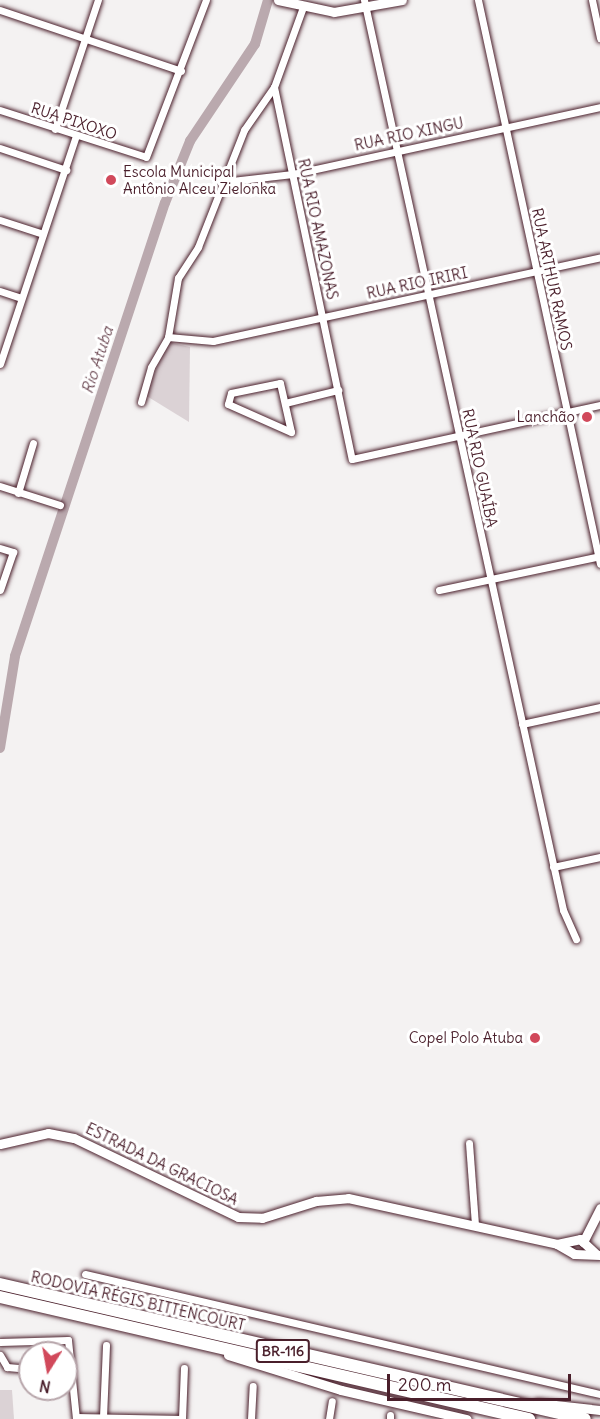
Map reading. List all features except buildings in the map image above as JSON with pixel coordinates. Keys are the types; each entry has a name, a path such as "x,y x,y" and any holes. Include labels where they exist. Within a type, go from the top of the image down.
{"highway":[{"name":"RODOVIA RÉGIS BITTENCOURT","path":"0,1284 585,1419"},
{"name":"RODOVIA RÉGIS BITTENCOURT","path":"0,1297 529,1419"}],"main road":[{"path":"279,1 334,12 365,4 402,0"},
{"name":"ESTRADA DA GRACIOSA","path":"0,1144 63,1134 238,1217 262,1218 316,1201 348,1198 557,1244 571,1252 581,1254"},
{"path":"571,1252 600,1208"},
{"path":"579,1241 581,1254 598,1254"},
{"path":"579,1241 598,1254"},
{"name":"ESTRADA DA GRACIOSA","path":"557,1244 579,1241"},
{"path":"171,1336 320,1384 467,1419"},
{"path":"504,1402 600,1410"}],"street":[{"path":"55,129 98,0"},
{"path":"0,9 181,71 206,0"},
{"name":"RUA ARTHUR RAMOS","path":"478,0 600,564"},
{"path":"592,0 600,38"},
{"name":"RUA RIO GUAÍBA","path":"365,4 553,867 576,939"},
{"path":"141,402 151,367 168,337 176,283 223,182 243,130 274,87 303,7"},
{"name":"RUA PIXOXO","path":"0,110 140,157 156,141 181,71"},
{"name":"RUA RIO AMAZONAS","path":"274,87 352,459 459,436"},
{"name":"RUA RIO XINGU","path":"223,182 293,174 600,107"},
{"path":"0,363 76,136"},
{"path":"0,148 66,170"},
{"path":"0,220 43,234"},
{"name":"RUA RIO IRIRI","path":"168,337 213,341 600,257"},
{"path":"0,291 21,298"},
{"path":"280,382 285,402 291,432 238,412 227,399 280,382"},
{"path":"285,402 338,390"},
{"path":"459,436 600,405"},
{"path":"18,493 33,443"},
{"path":"0,486 60,505"},
{"path":"0,548 13,552 0,590"},
{"path":"439,590 599,556"},
{"path":"522,724 600,707"},
{"path":"553,867 600,857"},
{"path":"469,1143 475,1225"},
{"path":"85,1274 600,1394"},
{"path":"0,1341 68,1341"},
{"path":"103,1417 106,1344"},
{"path":"0,1355 7,1367 18,1368"},
{"path":"73,1401 76,1418 182,1419 184,1368"},
{"path":"251,1419 253,1386"},
{"path":"329,1419 332,1401"}],"shaded area":[{"path":"168,342 190,347 189,422 145,395"},
{"path":"0,1390 12,1390 14,1419 0,1419"}],"waterway":[{"name":"Rio Atuba","path":"0,748 15,656 165,203 190,141 255,44 268,0"}],"place":[{"name":"Escola Municipal Antônio Alceu Zielonka","path":"111,180"},
{"name":"Lanchão","path":"587,417"},
{"name":"Copel Polo Atuba","path":"535,1038"}]}
